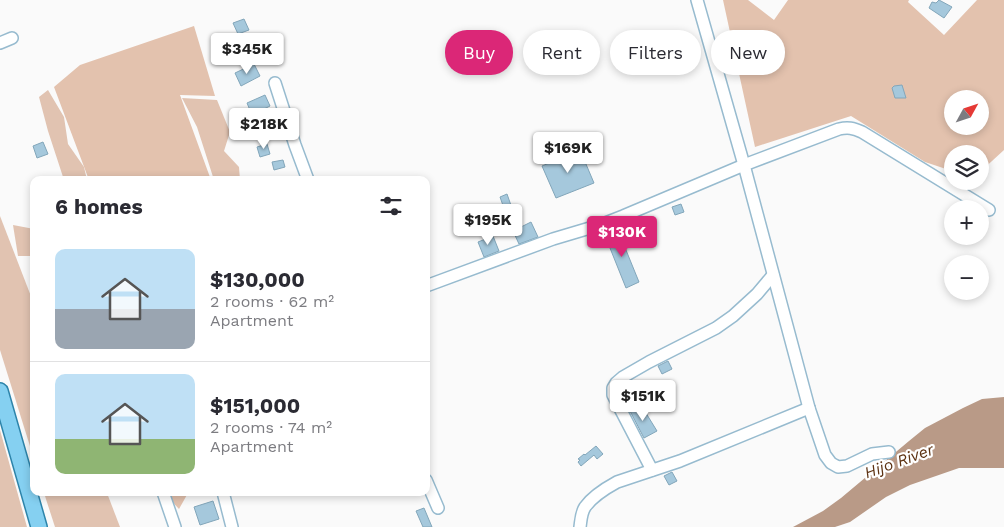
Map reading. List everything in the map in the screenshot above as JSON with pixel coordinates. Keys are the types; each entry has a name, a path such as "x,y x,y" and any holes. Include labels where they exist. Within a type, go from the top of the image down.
{"main road":[{"path":"0,391 30,496"},
{"path":"30,496 39,527"}],"street":[{"path":"697,0 744,165 809,408 825,455 838,467 847,466 872,454 889,452"},
{"path":"0,43 12,38"},
{"path":"275,83 306,176"},
{"path":"430,285 553,239 600,225 744,165 846,128 853,128 870,137 990,210"},
{"path":"652,470 613,395 613,388 616,383 633,371 716,328 734,316 757,294 773,275"},
{"path":"580,527 581,516 585,508 608,487 617,482 680,461 809,408"},
{"path":"430,489 438,508"},
{"path":"164,496 175,527"},
{"path":"224,496 232,527"}],"shaded area":[{"path":"723,0 748,0 774,20 788,0 909,0 908,2 944,35 977,0 1004,0 1004,150 989,164 989,145 944,145 944,168 925,162 851,116 755,147 739,75 785,75 785,30 730,30"},
{"path":"194,26 215,96 180,95 210,176 87,176 54,87 80,65"},
{"path":"48,90 64,117 68,144 84,167 86,176 63,176 39,97"},
{"path":"182,98 217,100 230,132 224,151 239,167 240,176 213,176 197,127"},
{"path":"0,216 30,294 30,446 0,350"},
{"path":"13,225 30,228 30,256 18,256"},
{"path":"0,430 27,527 0,527"},
{"path":"45,496 108,496 120,527 55,527"},
{"path":"167,496 186,496 179,509"}],"water":[{"name":"Hijo River","path":"1004,397 1004,468 959,468 910,485 886,497 850,522 835,527 793,527 823,511 841,498 925,428 982,399"}],"building":[{"path":"939,0 952,7 944,18 929,8 932,2 936,3"},
{"path":"244,19 249,30 238,34 233,23"},
{"path":"254,64 260,76 241,86 235,73"},
{"path":"902,85 906,98 895,98 892,88"},
{"path":"265,95 270,106 252,115 247,103"},
{"path":"43,142 48,154 37,158 33,146"},
{"path":"267,144 270,154 260,157 257,147"},
{"path":"580,150 594,183 556,198 542,166"},
{"path":"283,160 285,167 274,170 272,162"},
{"path":"507,194 513,211 506,214 500,197"},
{"path":"681,204 684,212 675,215 672,207"},
{"path":"531,222 538,237 519,244 513,231"},
{"path":"617,228 639,282 626,288 604,233"},
{"path":"493,236 499,251 484,257 478,242"},
{"path":"668,361 672,369 662,374 658,366"},
{"path":"641,405 657,431 644,438 630,411"},
{"path":"596,446 603,454 597,459 594,455 581,466 578,459"},
{"path":"672,472 677,481 669,485 664,476"},
{"path":"213,501 219,519 200,525 194,507"},
{"path":"424,508 432,527 423,527 416,511"}]}
